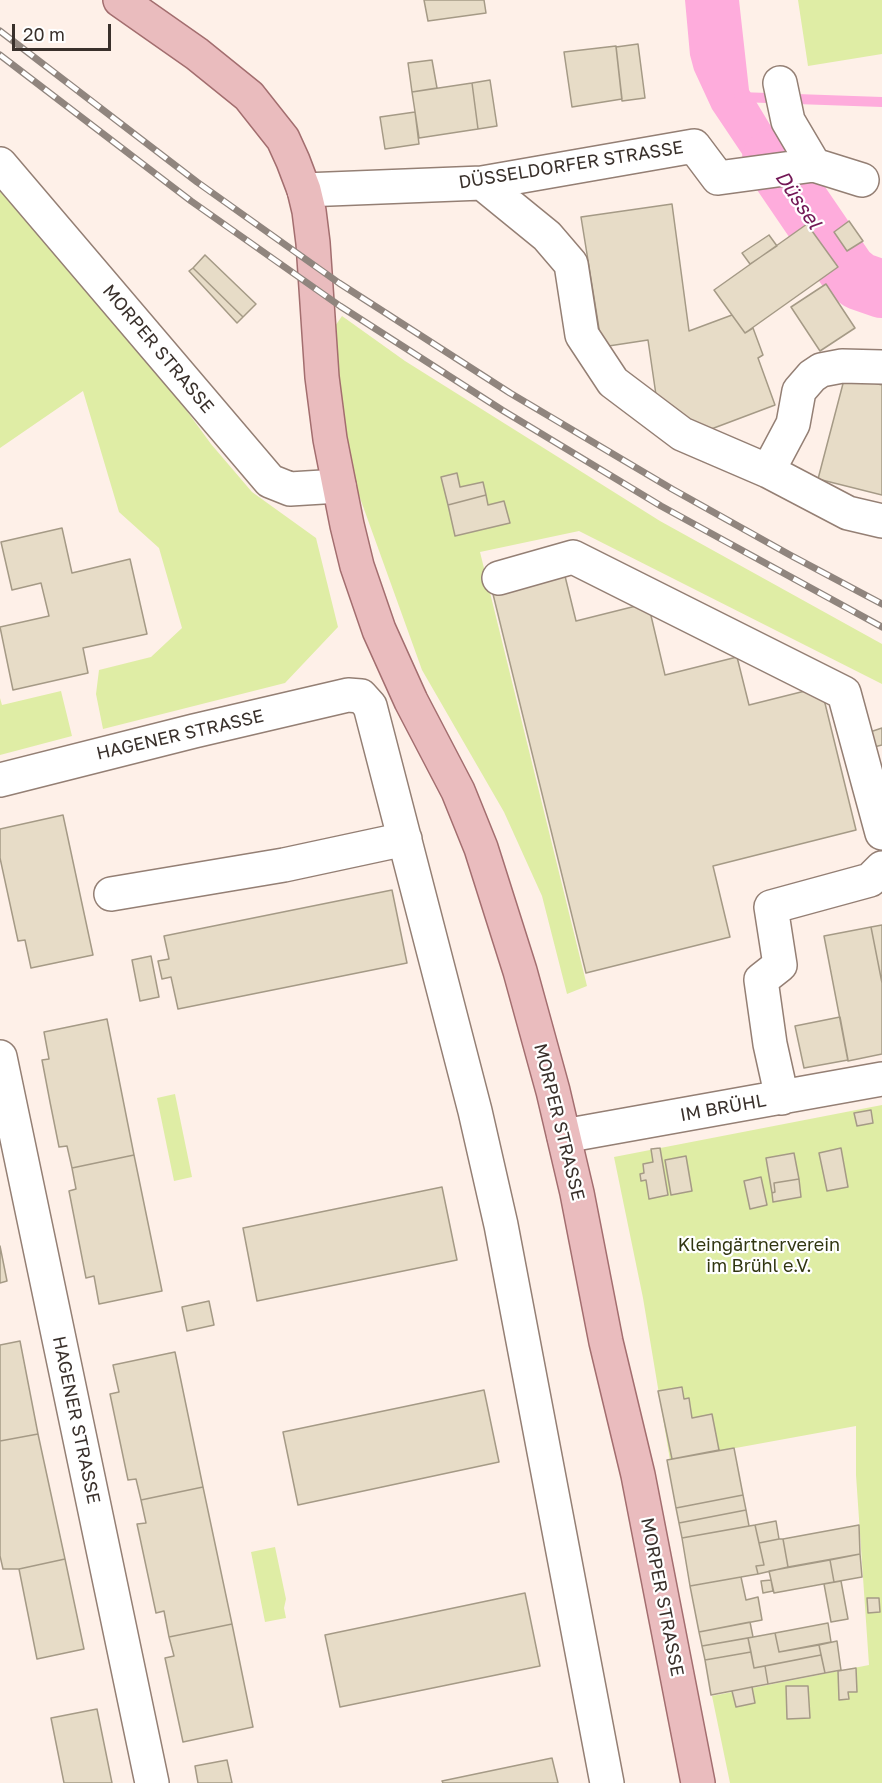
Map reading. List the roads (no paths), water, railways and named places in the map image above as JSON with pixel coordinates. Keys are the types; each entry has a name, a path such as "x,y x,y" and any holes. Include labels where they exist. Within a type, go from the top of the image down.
{"main road":[{"name":"MORPER STRASSE","path":"120,0 228,78 261,110 282,139 304,190 313,243 322,377 339,486 357,566 379,630 395,667 458,791 481,848 554,1091 577,1193 606,1342 638,1474 698,1783"}],"street":[{"path":"780,83 788,121 805,165 862,180"},
{"name":"DÜSSELDORFER STRASSE","path":"304,190 482,183 694,146 718,178 805,165"},
{"name":"MORPER STRASSE","path":"0,164 270,481 290,489 339,486"},
{"path":"482,183 548,236 571,264 582,335 613,382 681,434 768,471 848,513 882,521"},
{"path":"768,471 793,424 799,391 812,376 821,370 842,366 882,367"},
{"path":"499,578 573,557 844,693 882,833"},
{"name":"HAGENER STRASSE","path":"0,780 348,695 361,696 370,706 405,839"},
{"path":"111,894 284,865 405,839 475,1111 501,1225 607,1783"},
{"path":"782,1098 770,1044 761,980 780,965 771,907 870,880 882,868"},
{"name":"HAGENER STRASSE","path":"0,1057 152,1783"},
{"name":"IM BRÜHL","path":"564,1136 882,1079"}],"water":[{"path":"685,0 739,0 749,90 795,166 820,219 815,224 789,218 769,194 712,109 694,70 690,55"}],"waterway":[{"name":"Düssel","path":"739,97 882,102"},
{"name":"Düssel","path":"771,159 848,272 859,281 882,289"}],"railway":[{"path":"0,31 197,182 339,283 510,393 672,489 882,604"},
{"path":"0,55 191,201 340,306 502,410 661,506 882,627"}],"park label":[{"name":"Kleingärtnerverein im Brühl e.V.","path":"759,1255"}]}
